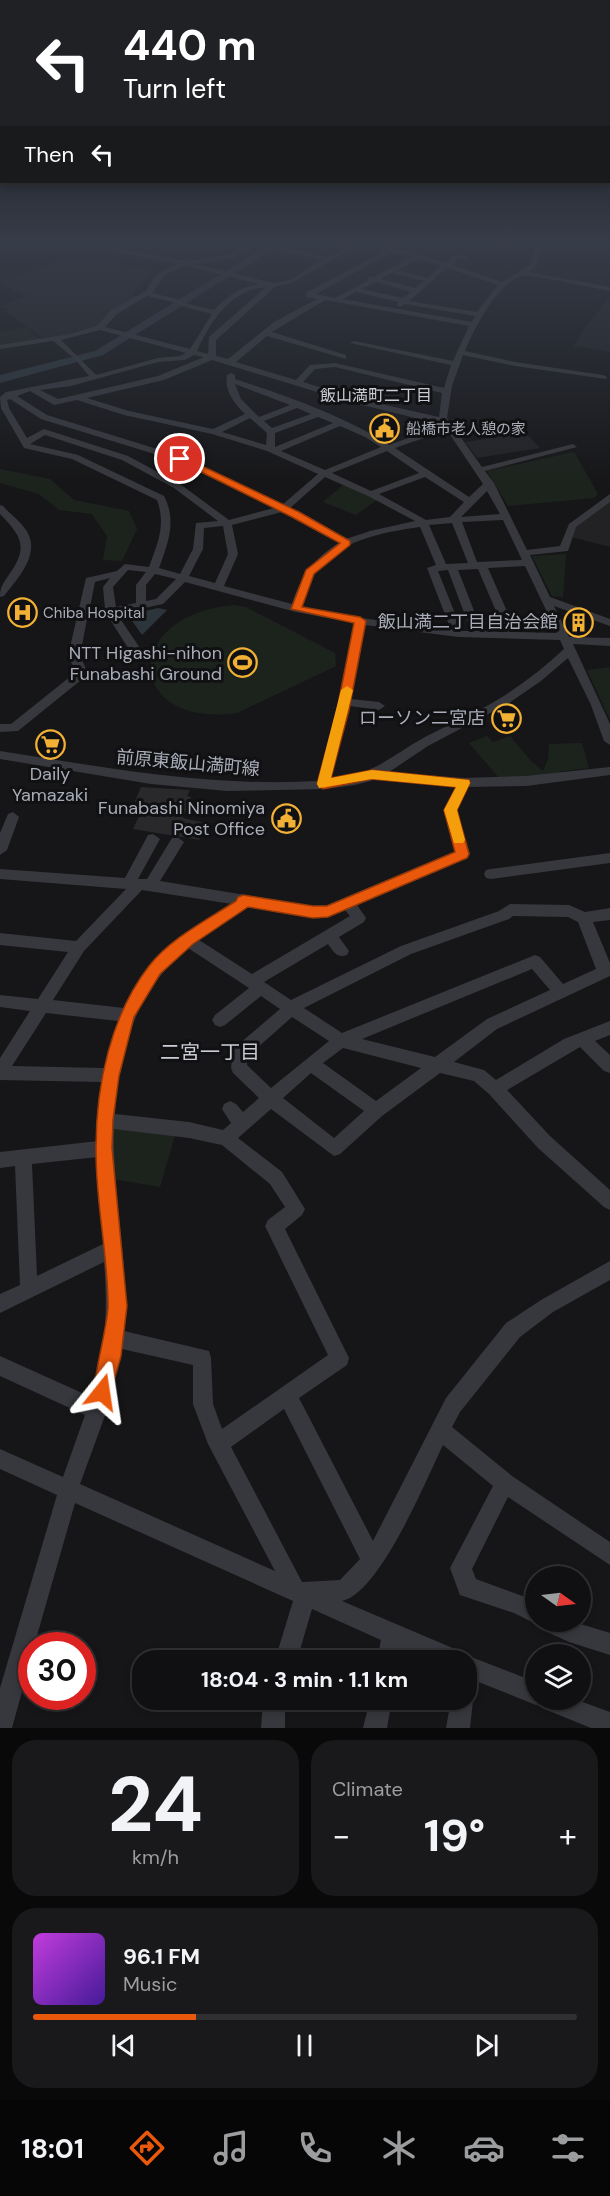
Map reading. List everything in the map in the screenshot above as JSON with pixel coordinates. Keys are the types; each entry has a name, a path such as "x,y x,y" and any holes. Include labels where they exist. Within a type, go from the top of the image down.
{"street":[{"path":"100,328 105,323"},
{"path":"3,401 32,389 60,386 95,378 158,360 182,358 192,353 198,337 210,323"},
{"path":"212,357 212,339 230,323"},
{"path":"272,450 271,432 234,395 230,380 234,364 266,333 282,323"},
{"path":"461,323 475,325 445,391 446,424 489,483 597,705 610,741"},
{"path":"0,347 100,328 212,357 312,388 446,424"},
{"path":"266,333 343,357"},
{"path":"327,373 365,333"},
{"path":"54,338 95,378"},
{"path":"354,343 456,364"},
{"path":"461,352 515,364 603,377"},
{"path":"32,389 54,402 161,378 212,357"},
{"path":"297,383 313,367 334,365 445,391"},
{"path":"230,380 340,423 389,447 470,502"},
{"path":"312,388 320,381"},
{"path":"75,397 127,413 213,432 272,450 370,494 422,521 478,635"},
{"path":"3,401 25,443 39,450 75,457 153,493 165,506 165,538 153,570 141,585 141,607"},
{"path":"3,401 44,417 162,451 284,509 346,543"},
{"path":"213,432 297,405"},
{"path":"271,432 317,414"},
{"path":"272,450 340,423"},
{"path":"82,617 159,602 183,578 198,549 198,525 228,523 284,509 323,474 446,424"},
{"path":"25,443 44,432 125,458 177,486 228,523 232,554 218,588"},
{"path":"480,470 573,447"},
{"path":"119,479 143,467"},
{"path":"370,494 427,473"},
{"path":"455,520 489,483"},
{"path":"458,634 432,568 526,558 564,549 572,526 610,497"},
{"path":"0,508 20,529 27,545 24,556 0,594"},
{"path":"296,609 309,572 346,543 422,521 506,517"},
{"path":"455,520 513,637"},
{"path":"136,651 111,613 108,587 125,567 153,570 296,609 360,621 458,634 566,642 610,642"},
{"path":"0,728 14,728 82,673 74,656 90,580 118,573"},
{"path":"546,599 608,620"},
{"path":"323,784 345,702 360,621"},
{"path":"372,775 413,748 490,711 541,678 566,642"},
{"path":"345,702 379,706"},
{"name":"前原東飯山満町線","path":"0,755 107,774 210,786 281,788 323,784 372,775"},
{"path":"372,775 464,783 526,781 610,771"},
{"path":"0,874 139,885 313,912 328,911 463,854 451,810 464,783"},
{"path":"0,850 8,822"},
{"path":"139,885 153,839"},
{"path":"0,1073 79,947 177,842"},
{"path":"491,874 610,858"},
{"path":"0,1728 69,1488 97,1410 114,1338 117,1294 111,1249 104,1148 105,1120 111,1076 127,1015 155,970 188,940 242,905 243,901"},
{"path":"220,1020 256,985 329,935 359,918 348,904"},
{"path":"584,918 607,969 492,1024 376,1111 334,1148 271,1099 239,1068 238,1054 292,1007 406,950 504,915 510,910 569,911 584,918 610,914"},
{"path":"329,935 342,951"},
{"path":"0,939 79,947"},
{"path":"188,940 340,1041 478,1075 495,1089 544,1142 610,1201"},
{"path":"226,1138 311,1063 340,1041 535,962 560,991"},
{"path":"0,1001 127,1015"},
{"path":"495,1089 582,1038 610,1028"},
{"path":"582,1038 610,1066"},
{"path":"311,1063 376,1111"},
{"path":"0,1073 111,1076"},
{"path":"230,1109 243,1124"},
{"path":"105,1120 189,1130 226,1138 276,1178 296,1209 274,1226 340,1358 218,1444"},
{"path":"0,1160 104,1148"},
{"path":"22,1156 29,1289"},
{"path":"0,1304 111,1249"},
{"path":"302,1592 345,1590 372,1561 453,1405 513,1330 547,1306 610,1270"},
{"path":"114,1338 202,1358 203,1404 218,1444 292,1581 302,1592"},
{"path":"0,1366 97,1410"},
{"path":"287,1395 372,1561"},
{"path":"441,1431 505,1483 610,1554"},
{"path":"0,1459 431,1650"},
{"path":"505,1483 461,1568 468,1587 525,1608"},
{"path":"288,1650 302,1592"},
{"path":"572,1632 610,1644"},
{"path":"390,1650 393,1633"},
{"path":"477,1670 525,1690"},
{"path":"273,1728 274,1710"},
{"path":"375,1728 379,1710"},
{"path":"458,1728 461,1710"},
{"path":"575,1710 610,1724"}],"shaded area":[{"path":"21,323 105,323 86,332 43,338"},
{"path":"589,323 610,323 610,352 574,346"},
{"path":"25,327 41,339 0,345 0,332"},
{"path":"526,433 540,448 477,458 465,442"},
{"path":"574,452 598,494 594,498 508,506 487,471"},
{"path":"0,469 50,479 74,500 129,511 137,529 122,561 103,560 107,536 92,514 59,510 39,494 0,483"},
{"path":"344,484 378,499 356,515 323,502"},
{"path":"610,499 610,547 571,537 575,526"},
{"path":"566,554 563,597 552,596 532,556"},
{"name":"NTT Higashi-nihon Funabashi Ground","path":"234,605 246,607 335,653 336,666 237,713 200,713 174,704 157,688 151,669 155,648 170,628 197,613"},
{"path":"158,608 167,610 142,635 128,615"},
{"path":"610,667 610,720 587,670"},
{"path":"487,736 493,742 510,736 531,761 543,771 548,759 549,744 582,743 589,768 563,771 544,777 500,779 469,743"},
{"path":"111,1124 176,1132 160,1187 113,1179"}],"building":[{"path":"141,787 190,790 187,796 191,797 183,818 205,823 199,840 133,829 142,810 132,808"}],"waterway":[{"path":"0,379 99,353 149,323"}],"slow traffic":[{"path":"347,690 323,784 372,775 464,783 451,810 459,840"}],"place":[{"name":"船橋市老人憩の家","path":"385,429"},
{"name":"Chiba Hospital","path":"22,613"},
{"name":"飯山満二丁目自治会館","path":"579,622"},
{"name":"NTT Higashi-nihon Funabashi Ground","path":"243,663"},
{"name":"ローソン二宮店","path":"506,718"},
{"name":"Daily Yamazaki","path":"50,745"},
{"name":"Funabashi Ninomiya Post Office","path":"286,818"}],"district":[{"name":"飯山満町二丁目","path":"376,395"},
{"name":"二宮一丁目","path":"210,1052"}],"route":[{"path":"102,1392 111,1356 118,1306 111,1249 104,1127 111,1076 127,1015 155,970 188,940 242,905 243,901 313,912 328,911 463,854 451,810 464,783 372,775 323,784 343,710 360,621 296,609 309,572 316,564 346,543 295,514 180,459"}]}
